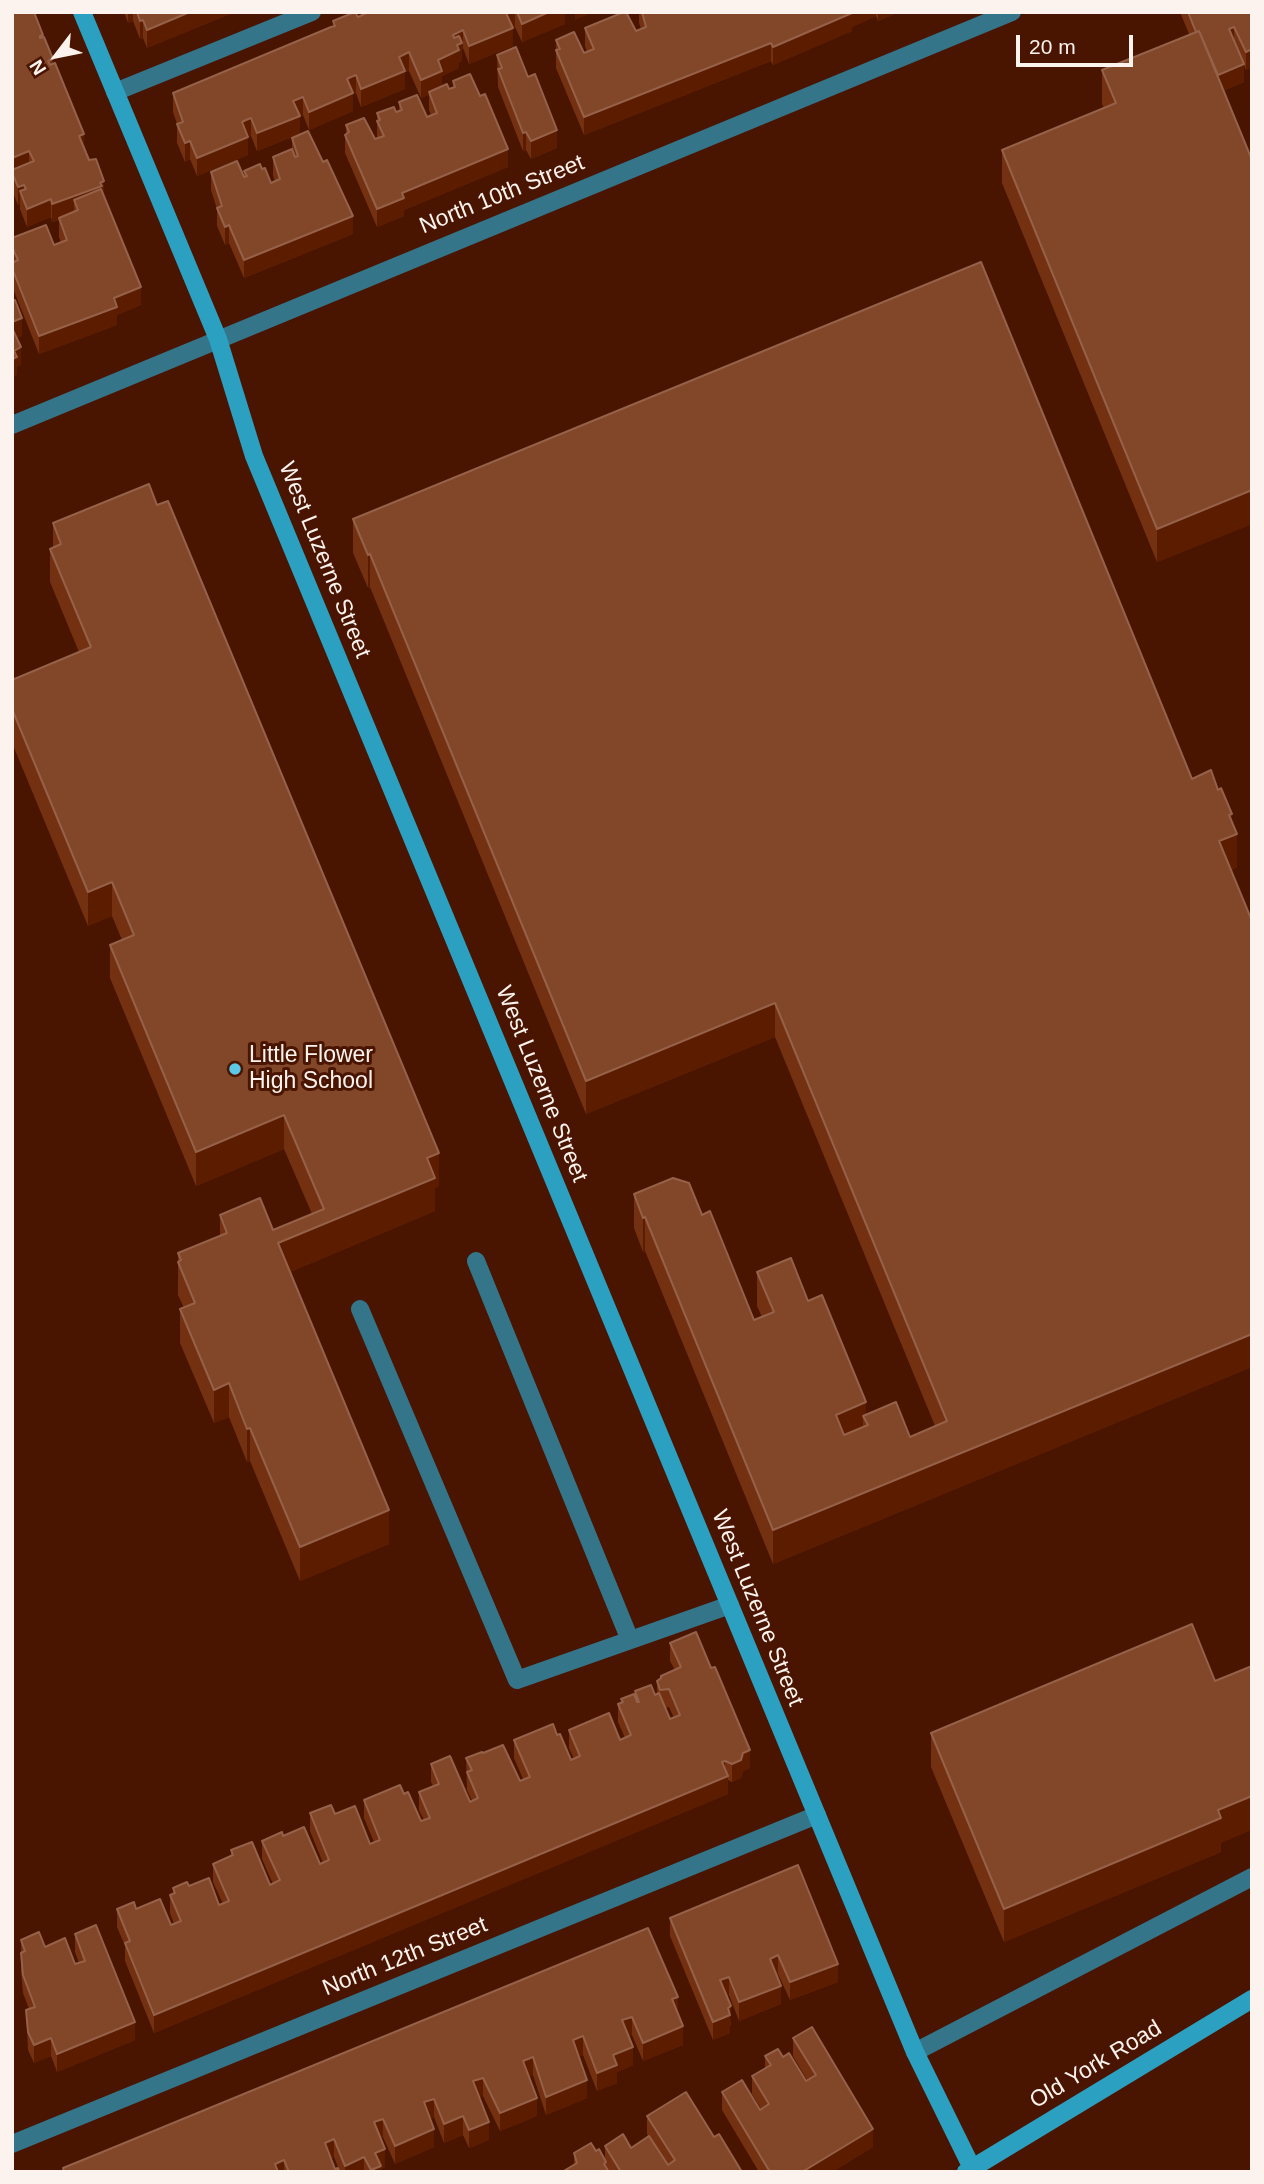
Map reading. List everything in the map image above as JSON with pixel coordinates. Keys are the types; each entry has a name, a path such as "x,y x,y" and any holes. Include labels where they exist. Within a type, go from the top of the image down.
{"street":[{"name":"West Luzerne Street","path":"82,12 218,339 254,456 915,2052 969,2170"},
{"path":"115,92 312,12"},
{"name":"North 10th Street","path":"12,425 1012,12"},
{"path":"476,1261 630,1640"},
{"path":"360,1309 517,1680 730,1605"},
{"name":"North 12th Street","path":"12,2144 817,1815"},
{"path":"915,2052 1252,1877"},
{"name":"Old York Road","path":"969,2170 1252,1999"}],"building":[{"path":"12,12 34,12 43,35 40,38 44,37 53,59 48,61 50,65 55,63 84,134 79,136 89,160 96,159 104,181 100,183 102,186 52,204 51,199 27,209 20,191 26,189 24,185 18,187 12,172 34,161 29,151 12,158"},
{"path":"137,12 190,12 147,30"},
{"path":"355,12 358,17 369,12 507,12 513,28 469,46 463,30 453,35 454,38 459,36 462,43 457,45 459,50 438,60 442,71 421,80 409,52 399,57 405,71 361,89 356,75 351,77 347,79 353,93 309,112 303,97 293,101 300,116 257,133 251,118 246,120 242,122 248,137 197,158 190,141 185,143 177,124 183,122 173,93 335,26 333,21"},
{"path":"517,12 549,12 522,24"},
{"path":"624,12 636,31 646,27 642,12 852,13 773,47 771,43 584,117 556,50 560,49 556,40 574,32 584,53 594,49 585,28"},
{"path":"1188,12 1252,12 1252,49 1246,52 1234,27 1229,29 1244,64 1218,75"},
{"path":"1199,31 1252,160 1252,490 1157,529 1002,150 1116,103 1102,70"},
{"path":"516,47 528,77 535,74 557,130 531,141 526,132 523,133 498,69 502,68 497,55"},
{"path":"470,74 480,96 485,94 508,149 402,193 404,198 377,209 345,135 349,132 346,125 364,118 375,139 384,136 377,121 380,120 377,113 394,107 396,112 402,110 399,102 417,95 427,117 437,113 429,92 447,84 449,89 455,87 453,81"},
{"path":"308,131 323,162 327,160 353,216 244,260 229,225 225,227 217,208 222,206 211,172 237,161 244,177 247,176 244,171 260,164 262,169 265,168 271,183 280,179 273,157 292,149 295,157 298,156 292,138"},
{"path":"101,189 141,287 114,298 117,307 39,336 12,268 12,263 18,260 12,247 12,238 46,225 54,245 67,240 59,218 78,210 74,200"},
{"path":"981,262 1192,779 1211,770 1218,790 1221,788 1232,814 1229,815 1237,834 1219,841 1252,921 1252,1334 773,1530 634,1194 673,1178 689,1183 702,1215 710,1211 754,1320 774,1312 757,1272 791,1258 808,1301 822,1295 866,1402 836,1415 844,1435 868,1425 863,1416 896,1402 910,1437 947,1421 775,1003 586,1081 370,554 368,555 353,519"},
{"path":"15,300 22,318 12,322 12,301"},
{"path":"12,328 21,347 14,351 17,357 12,359"},
{"name":"Little Flower High School","path":"149,484 157,505 168,501 439,1153 427,1158 435,1178 278,1243 389,1510 300,1547 229,1383 214,1390 180,1309 195,1303 178,1262 181,1260 178,1253 227,1233 220,1215 260,1198 273,1230 324,1209 284,1115 196,1152 110,945 134,935 112,882 88,892 12,709 12,680 91,647 50,549 61,544 53,523"},
{"path":"1192,1624 1215,1681 1252,1666 1252,1796 1218,1810 1221,1818 1004,1909 931,1733"},
{"path":"696,1632 711,1668 715,1667 750,1750 743,1753 741,1760 732,1764 722,1762 728,1776 154,2015 125,1943 130,1941 117,1909 134,1902 136,1909 160,1899 171,1925 181,1921 170,1895 175,1893 173,1888 187,1882 189,1886 209,1878 219,1905 229,1901 213,1864 233,1855 231,1850 252,1842 270,1885 280,1880 262,1841 282,1832 283,1836 304,1827 320,1864 329,1860 310,1813 331,1805 335,1814 355,1806 370,1844 380,1840 364,1800 400,1785 404,1794 408,1792 421,1821 430,1818 419,1792 439,1784 431,1764 450,1756 470,1802 478,1798 467,1772 472,1770 466,1758 503,1745 520,1781 530,1777 514,1740 553,1724 571,1760 580,1756 569,1730 609,1713 620,1740 631,1735 618,1704 623,1702 621,1699 634,1694 639,1702 635,1691 651,1685 655,1695 659,1693 670,1719 680,1715 669,1689 660,1690 657,1681 661,1676 681,1667 670,1643"},
{"path":"798,1865 838,1964 790,1982 778,1955 770,1959 781,1986 739,2002 729,1977 720,1980 731,2006 728,2008 730,2015 713,2022 670,1918"},
{"path":"96,1925 135,2022 57,2054 51,2038 34,2045 28,2032 26,2010 35,2007 23,1975 21,1953 25,1951 21,1940 39,1932 45,1947 65,1938 75,1964 85,1961 75,1934"},
{"path":"648,1928 678,1997 672,1999 683,2026 643,2043 632,2017 622,2020 633,2047 613,2055 617,2065 597,2073 583,2036 573,2040 587,2080 546,2097 533,2057 523,2061 537,2098 500,2113 483,2078 473,2081 489,2122 469,2130 463,2116 444,2124 434,2099 424,2102 434,2129 395,2146 383,2119 374,2122 385,2149 375,2153 381,2166 371,2170 364,2157 345,2166 334,2139 325,2143 335,2169 338,2168 339,2172 289,2172 284,2160 275,2164 278,2172 64,2172 63,2168"},
{"path":"812,2027 873,2129 802,2172 770,2172 722,2092 742,2080 760,2110 769,2104 752,2076 771,2065 765,2056 778,2049 783,2057 789,2053 806,2081 816,2075 793,2038"},
{"path":"686,2092 714,2137 719,2134 742,2172 621,2172 605,2146 623,2134 631,2148 649,2136 668,2165 675,2160 647,2116"},
{"path":"591,2143 596,2151 599,2149 609,2172 562,2172 577,2163 574,2153"}],"place":[{"name":"Little Flower High School","path":"235,1069"}]}
